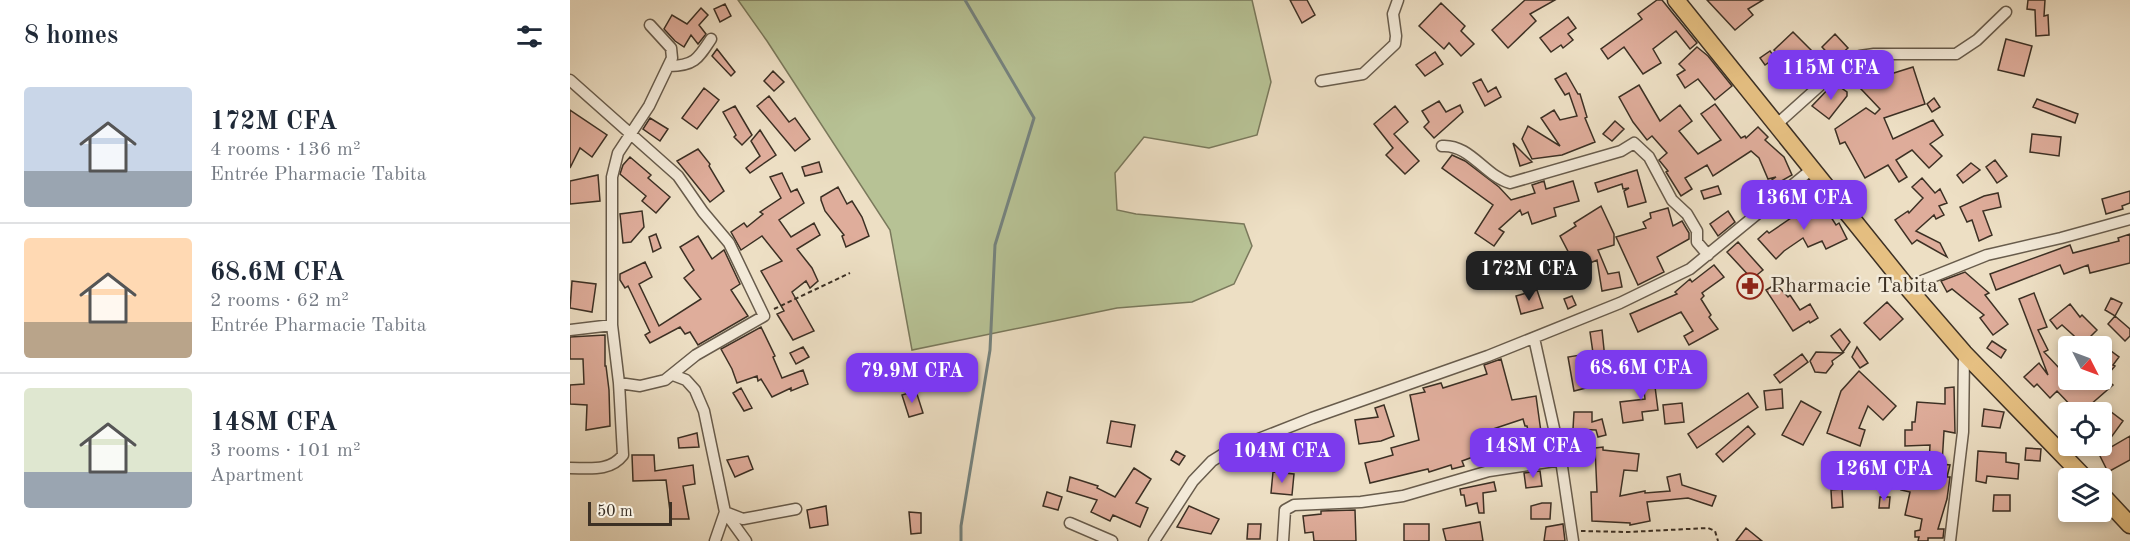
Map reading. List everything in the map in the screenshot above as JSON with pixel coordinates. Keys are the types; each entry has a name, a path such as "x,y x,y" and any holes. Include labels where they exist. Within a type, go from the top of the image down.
{"highway":[{"path":"1676,0 1906,287 1964,353 2075,468"},
{"path":"2112,506 2130,525"}],"street":[{"path":"1321,81 1363,74 1395,44 1394,14 1398,0"},
{"path":"1776,125 1845,63 1874,54 1956,54 1977,40 2006,12"},
{"path":"570,468 602,468 612,465 623,455 619,383 612,326 612,177 618,153 632,134 672,57 671,48 650,25"},
{"path":"669,66 685,66 701,55 711,39"},
{"path":"570,80 678,176 703,212 729,243 764,315 696,355 665,380 640,386 619,383"},
{"path":"1442,146 1451,145 1459,149 1487,167 1502,181 1510,183 1621,151 1634,142 1649,157 1672,200 1687,214 1697,231 1698,242 1708,255"},
{"path":"1154,541 1193,481 1212,461 1228,451 1312,418 1488,356 1630,298 1690,269 1812,169"},
{"path":"1906,287 1987,255 2130,219"},
{"path":"570,330 612,326"},
{"path":"1534,338 1561,460 1572,536"},
{"path":"1950,541 1963,432 1964,353"},
{"path":"673,375 686,380 695,390 704,411 725,512 746,541"},
{"path":"1283,541 1284,510 1294,505 1361,502 1403,496 1489,471 1561,460"},
{"path":"725,512 742,519 796,509"},
{"path":"715,541 725,512"},
{"path":"1070,523 1112,541"}],"path":[{"path":"764,315 850,273"},
{"path":"1572,536 1708,528 1715,531 1718,541"}],"green space":[{"path":"738,0 1252,0 1271,82 1257,135 1209,148 1144,137 1115,173 1117,210 1136,214 1244,224 1252,246 1234,284 1192,302 1117,308 912,350 890,230"}],"building":[{"path":"1290,0 1307,0 1315,15 1302,23"},
{"path":"1525,0 1555,0 1530,14 1536,21 1508,48 1492,30"},
{"path":"1657,0 1662,0 1697,43 1690,49 1676,31 1653,49 1661,63 1643,74 1624,47 1608,59 1601,49 1642,19 1638,14"},
{"path":"1707,0 1763,0 1748,9 1753,15 1735,30"},
{"path":"2028,0 2045,0 2044,16 2048,15 2049,35 2036,36 2035,10 2027,9"},
{"path":"1441,3 1465,26 1461,31 1474,44 1461,56 1449,43 1444,49 1419,26"},
{"path":"725,4 731,16 720,22 714,9"},
{"path":"701,8 708,15 699,25 706,34 698,44 691,35 684,47 664,29 672,15 687,24"},
{"path":"1568,17 1576,28 1568,34 1573,40 1563,48 1561,45 1551,52 1540,38"},
{"path":"1793,32 1814,53 1805,62 1796,52 1786,62 1774,50"},
{"path":"1835,34 1848,48 1834,60 1822,47"},
{"path":"2006,39 2032,46 2024,76 1998,70"},
{"path":"1697,47 1708,56 1732,86 1715,100 1698,79 1685,88 1677,75 1685,70 1679,64"},
{"path":"717,49 735,72 731,76 712,56"},
{"path":"1770,51 1775,58 1765,65 1760,58"},
{"path":"1435,52 1443,64 1425,76 1416,65"},
{"path":"1913,67 1925,104 1884,118 1893,139 1933,120 1943,135 1930,144 1942,156 1929,168 1912,150 1896,160 1907,177 1899,182 1888,165 1865,178 1845,142 1840,144 1835,129 1866,108 1875,114 1880,109 1861,89 1882,80 1881,77"},
{"path":"773,71 784,82 774,91 764,81"},
{"path":"1566,73 1580,94 1587,117 1585,118 1595,142 1562,155 1532,159 1522,139 1528,126 1560,146 1541,118 1554,110 1560,120 1577,116 1569,93 1565,95 1555,79"},
{"path":"1481,79 1488,92 1496,87 1501,97 1485,106 1473,83"},
{"path":"1834,83 1847,92 1847,96 1829,119 1812,106"},
{"path":"1639,85 1660,121 1680,105 1692,121 1679,131 1698,154 1721,140 1701,114 1715,104 1741,138 1745,136 1746,138 1758,127 1768,137 1765,140 1784,157 1792,175 1765,190 1763,186 1776,177 1768,179 1759,158 1751,151 1713,176 1707,165 1685,178 1692,189 1681,196 1666,172 1668,171 1659,160 1667,153 1652,136 1647,140 1633,122 1619,97"},
{"path":"704,88 719,100 697,129 682,118"},
{"path":"769,96 789,122 795,118 810,139 795,151 757,106"},
{"path":"1934,98 1940,107 1932,112 1927,104"},
{"path":"2037,99 2078,114 2075,123 2033,107"},
{"path":"1439,101 1446,112 1460,105 1463,112 1434,138 1424,127 1429,122 1422,111"},
{"path":"735,106 752,135 742,145 734,137 736,135 723,112"},
{"path":"1395,106 1408,122 1394,134 1419,161 1405,174 1386,155 1393,148 1374,124"},
{"path":"570,110 607,135 592,157 580,148 570,168"},
{"path":"650,118 668,129 660,141 643,129"},
{"path":"1615,121 1624,129 1612,141 1603,134"},
{"path":"760,130 776,155 750,173 746,168 760,156 751,141"},
{"path":"2032,134 2061,137 2059,156 2030,152"},
{"path":"1513,143 1532,162 1520,166"},
{"path":"698,149 710,164 709,166 724,191 710,202 677,161"},
{"path":"1452,155 1465,161 1499,187 1511,200 1535,193 1532,185 1544,181 1546,189 1573,181 1579,201 1554,208 1556,216 1532,224 1528,212 1522,215 1520,210 1499,229 1504,232 1494,246 1475,233 1493,205 1442,168"},
{"path":"630,157 651,175 648,178 670,197 656,213 642,201 646,196 620,174 623,165"},
{"path":"1995,160 2007,176 1997,183 1986,167"},
{"path":"819,162 822,172 805,176 802,167"},
{"path":"1971,163 1980,170 1963,183 1957,175"},
{"path":"1637,170 1646,202 1628,207 1624,191 1629,188 1623,189 1622,184 1598,192 1595,183"},
{"path":"782,173 791,192 797,189 804,203 779,220 791,237 814,223 820,235 797,249 812,268 818,281 810,288 806,281 792,292 814,331 793,340 777,314 784,311 761,271 782,261 762,236 741,250 731,232 744,223 747,227 763,214 760,212 781,198 770,177"},
{"path":"598,175 600,201 570,204 570,181"},
{"path":"1922,178 1935,193 1940,189 1947,203 1939,206 1944,215 1936,219 1934,215 1916,231 1940,243 1947,257 1917,240 1912,244 1895,220 1908,211 1909,213 1923,198 1912,187"},
{"path":"1718,186 1721,194 1704,199 1701,191"},
{"path":"838,187 847,204 852,201 862,217 869,236 846,247 842,236 844,235 825,211 821,200 821,197"},
{"path":"2130,191 2130,203 2122,206 2123,209 2106,214 2102,199"},
{"path":"1998,193 2001,207 1983,211 1992,235 1979,241 1972,220 1967,222 1960,207 1984,196"},
{"path":"1820,200 1836,225 1839,223 1847,239 1826,249 1822,241 1808,247 1803,238 1776,259 1758,239 1767,231 1769,233 1800,212 1802,214"},
{"path":"1601,206 1614,234 1614,245 1598,250 1608,274 1619,272 1622,287 1602,291 1597,260 1554,278 1550,269 1572,259 1560,236 1576,226 1574,223"},
{"path":"1668,208 1673,226 1682,221 1689,233 1689,239 1657,257 1664,272 1638,285 1616,237 1646,228 1643,222 1651,218 1650,213"},
{"path":"642,211 644,227 631,242 623,243 620,214"},
{"path":"1728,211 1735,222 1718,236 1710,224"},
{"path":"656,234 661,248 653,252 649,237"},
{"path":"2130,234 2130,263 2090,273 2088,265 2064,274 2060,265 1996,290 1990,274 2070,245 2073,253 2119,241 2118,238"},
{"path":"698,236 712,259 724,250 740,284 731,290 748,316 698,345 690,332 685,334 680,327 650,343 645,335 650,332 628,286 625,288 620,280 620,274 645,262 652,277 639,284 659,326 701,299 684,278 694,270 680,247"},
{"path":"1738,242 1763,270 1752,279 1727,252"},
{"path":"1498,255 1509,267 1500,274 1505,280 1495,288 1480,268"},
{"path":"1714,265 1724,277 1702,293 1704,296 1701,299 1711,315 1709,317 1718,329 1689,345 1684,336 1693,331 1681,312 1638,332 1630,314 1677,294 1675,292 1690,279 1692,282"},
{"path":"1965,272 1989,293 1985,295 2008,324 1993,335 1980,318 1984,315 1952,289 1947,292 1941,281"},
{"path":"572,281 596,284 592,312 570,308"},
{"path":"1776,284 1788,297 1790,295 1800,310 1810,304 1818,318 1793,331 1766,290"},
{"path":"1537,290 1543,308 1521,314 1516,296"},
{"path":"2034,293 2047,327 2038,330 2048,350 2044,352 2058,367 2058,390 2107,390 2093,402 2067,402 2057,391 2050,398 2037,384 2034,387 2024,377 2039,363 2048,375 2019,299"},
{"path":"1572,296 1576,305 1568,309 1564,299"},
{"path":"2111,298 2122,303 2115,316 2105,310"},
{"path":"1887,302 1903,319 1880,340 1864,323"},
{"path":"2070,304 2080,317 2082,315 2097,330 2091,336 2074,336 2062,325 2057,329 2050,320"},
{"path":"2115,316 2130,329 2130,336 2125,341 2108,324"},
{"path":"761,327 775,356 773,357 782,378 803,370 808,384 791,391 791,388 772,397 761,379 758,381 757,376 737,383 721,349"},
{"path":"1840,329 1850,342 1843,352 1831,336"},
{"path":"1602,330 1608,388 1586,388 1574,391 1568,357 1593,353 1590,332"},
{"path":"605,335 610,426 586,430 587,405 570,404 570,385 584,384 583,359 570,359 570,337"},
{"path":"1992,341 2006,350 2001,358 1987,348"},
{"path":"803,347 809,357 796,364 790,353"},
{"path":"1857,347 1868,363 1860,368 1852,357"},
{"path":"1816,352 1843,353 1832,361 1833,364 1826,373 1815,372 1810,361"},
{"path":"2112,352 2119,357 2113,365 2115,366 2112,370"},
{"path":"1802,354 1808,362 1780,383 1774,375"},
{"path":"1501,359 1512,400 1536,396 1541,432 1544,431 1550,453 1534,457 1527,426 1523,419 1475,435 1481,454 1462,461 1464,466 1452,469 1451,465 1429,472 1428,469 1370,483 1365,463 1393,455 1391,448 1419,440 1410,395 1425,392 1423,388 1441,383 1443,388 1487,374 1484,365"},
{"path":"1653,371 1658,410 1642,412 1643,420 1623,423 1620,402 1645,399 1642,373"},
{"path":"1859,371 1896,406 1883,420 1868,406 1859,428 1865,430 1860,446 1827,433 1841,391"},
{"path":"1954,387 1955,433 1944,431 1942,464 1950,465 1947,477 1950,477 1947,499 1938,529 1944,529 1943,538 1918,541 1919,537 1915,537 1915,531 1920,530 1922,519 1905,515 1910,492 1901,490 1909,462 1929,464 1930,445 1905,446 1905,430 1912,430 1917,402 1945,404 1945,388"},
{"path":"741,388 752,408 744,411 733,393"},
{"path":"1782,389 1783,408 1766,410 1764,391"},
{"path":"916,391 923,413 909,417 902,395"},
{"path":"1748,393 1758,407 1697,448 1688,434"},
{"path":"1801,401 1821,412 1803,445 1782,435"},
{"path":"1682,403 1684,422 1665,424 1663,405"},
{"path":"1384,405 1394,436 1381,441 1359,444 1355,420 1378,417 1375,408"},
{"path":"1984,409 2004,412 2000,428 1982,426"},
{"path":"1574,412 1592,412 1592,422 1602,419 1606,435 1598,437 1596,430 1573,429"},
{"path":"2112,413 2123,421 2112,436"},
{"path":"1111,421 1135,425 1131,447 1107,443"},
{"path":"1748,426 1755,434 1723,462 1716,454"},
{"path":"697,433 699,447 679,448 678,438"},
{"path":"2130,436 2130,460 2112,470 2106,468 2100,456 2112,456 2112,446"},
{"path":"1326,439 1324,463 1311,464 1310,440"},
{"path":"1603,447 1603,450 1639,454 1637,471 1624,470 1620,496 1645,491 1645,493 1670,491 1667,477 1680,474 1682,485 1716,496 1712,506 1688,498 1647,502 1650,521 1630,525 1630,523 1592,521 1591,492 1597,492 1595,448"},
{"path":"2026,448 2041,449 2040,461 2025,460"},
{"path":"1176,451 1185,456 1179,465 1171,460"},
{"path":"1978,451 2006,453 2006,462 2019,464 2018,479 1987,476 1986,483 1976,481"},
{"path":"632,455 654,455 655,471 693,465 695,484 683,486 689,519 671,519 666,480 633,481"},
{"path":"748,456 753,469 735,477 727,460"},
{"path":"1839,459 1878,461 1877,487 1836,485"},
{"path":"1134,468 1151,479 1136,503 1148,508 1140,527 1113,515 1110,521 1091,512 1097,500 1067,491 1070,477 1098,486 1097,488 1115,497"},
{"path":"1540,471 1542,486 1526,488 1524,473"},
{"path":"1273,472 1294,474 1292,495 1271,493"},
{"path":"1494,482 1496,491 1483,493 1484,513 1479,513 1477,503 1466,506 1460,489"},
{"path":"1842,489 1843,507 1832,508 1831,490"},
{"path":"1047,492 1062,497 1058,510 1043,506"},
{"path":"1994,495 2010,495 2010,511 1993,511"},
{"path":"1880,497 1890,497 1889,508 1879,508"},
{"path":"1551,503 1550,519 1531,519 1531,506"},
{"path":"826,506 828,525 810,528 807,510"},
{"path":"1189,506 1219,519 1211,534 1177,527"},
{"path":"1355,510 1356,541 1314,541 1313,532 1305,533 1303,516 1321,514 1321,511"},
{"path":"909,512 921,513 921,533 911,534"},
{"path":"1480,522 1483,541 1446,541 1443,529"},
{"path":"1248,524 1261,524 1260,539 1247,539"},
{"path":"1404,524 1429,524 1429,541 1404,541"},
{"path":"1563,524 1565,541 1544,541 1546,527"},
{"path":"1746,528 1762,541 1736,541"}],"waterway":[{"path":"961,541 961,526 990,350 995,245 1034,118 965,0"}],"place":[{"name":"Pharmacie Tabita","path":"1750,286"}]}
